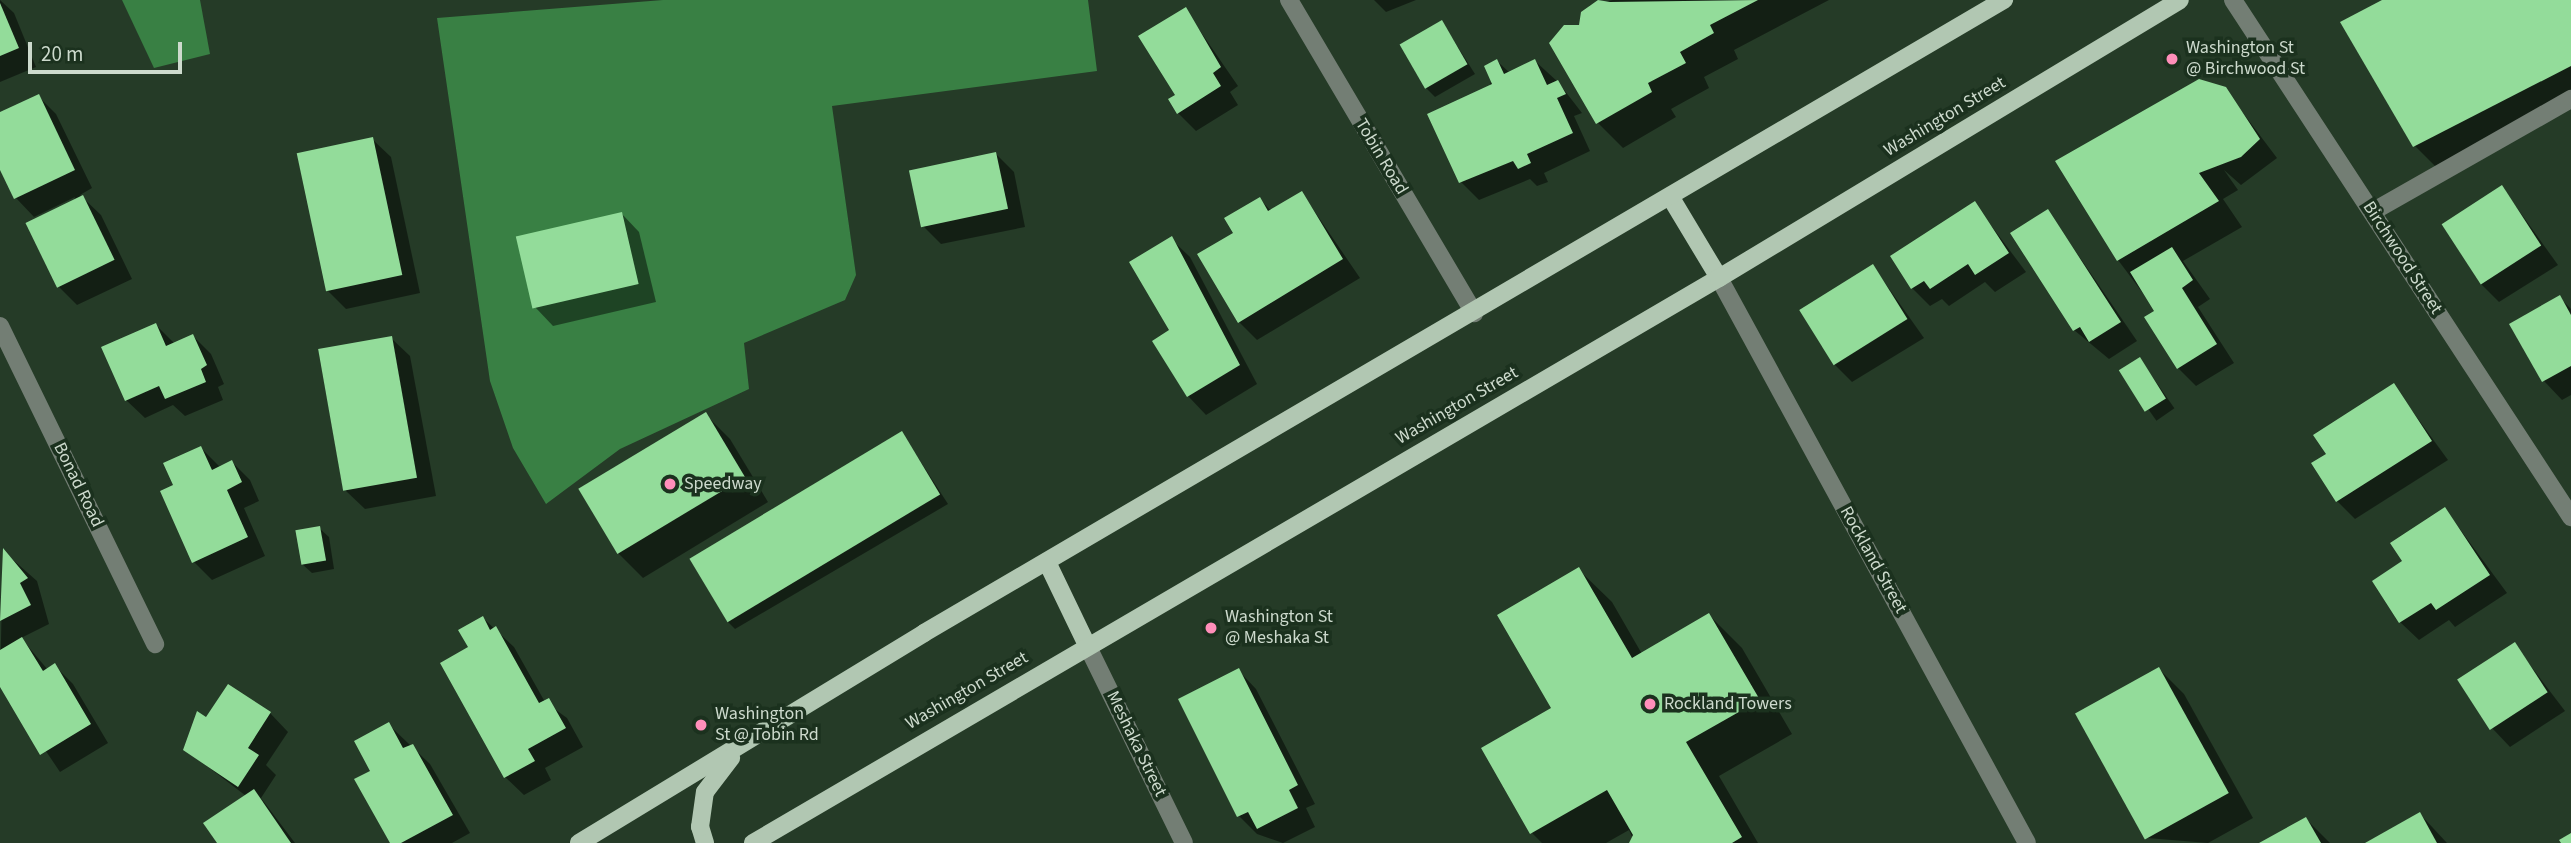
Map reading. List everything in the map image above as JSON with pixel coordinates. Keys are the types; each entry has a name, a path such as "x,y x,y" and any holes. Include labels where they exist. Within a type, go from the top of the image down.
{"main road":[{"path":"579,843 1047,562 1671,198 2004,0"},
{"name":"Washington Street","path":"753,843 1087,645 1719,278 2180,0"},
{"path":"1671,198 1719,278"},
{"path":"1047,562 1087,645"},
{"path":"705,843 700,827 705,792 730,758 766,729"}],"street":[{"name":"Tobin Road","path":"1289,0 1474,313"},
{"name":"Birchwood Street","path":"2233,0 2571,517"},
{"path":"2372,212 2571,99"},
{"name":"Rockland Street","path":"1719,278 2027,843"},
{"name":"Bonad Road","path":"0,326 155,644"},
{"name":"Meshaka Street","path":"1087,645 1184,843"}],"green space":[{"path":"122,0 200,0 210,54 154,68"},
{"path":"663,0 1088,0 1097,71 832,106 856,275 845,300 744,343 749,389 620,449 546,504 513,448 490,381 437,18"}],"building":[{"path":"1598,0 1758,0 1710,25 1714,33 1680,52 1686,63 1648,83 1652,92 1596,124 1549,43 1564,25 1579,25 1581,12"},
{"path":"2382,0 2571,0 2571,66 2413,147 2340,22"},
{"path":"0,3 19,48 0,56"},
{"path":"1186,7 1221,67 1213,73 1221,86 1177,114 1168,99 1175,95 1138,36"},
{"path":"1442,20 1468,64 1425,89 1400,44"},
{"path":"1497,59 1504,74 1535,59 1547,85 1558,80 1566,94 1557,98 1573,133 1527,154 1531,163 1518,169 1513,161 1459,183 1427,114 1492,84 1484,66"},
{"path":"2199,79 2226,87 2260,139 2241,157 2199,173 2219,201 2117,261 2055,161"},
{"path":"39,94 75,170 14,199 0,170 0,112"},
{"path":"373,137 402,275 326,291 297,153"},
{"path":"996,152 1008,209 921,227 909,171"},
{"path":"2502,185 2541,245 2481,285 2442,224"},
{"path":"1302,191 1343,259 1238,323 1197,254 1233,233 1224,218 1260,197 1268,211"},
{"path":"83,195 115,260 57,288 25,223"},
{"path":"1975,201 2009,253 1975,275 1968,264 1930,289 1924,281 1911,289 1890,256"},
{"path":"2048,209 2121,322 2089,342 2080,327 2073,331 2010,233"},
{"path":"622,212 639,284 532,309 516,237"},
{"path":"1172,236 1240,365 1187,397 1152,341 1169,330 1129,262"},
{"path":"2172,247 2193,280 2182,288 2217,344 2177,369 2144,317 2154,311 2130,272"},
{"path":"1873,264 1907,319 1834,365 1799,310"},
{"path":"2560,295 2571,315 2571,366 2542,382 2509,324"},
{"path":"156,323 166,346 193,334 207,365 201,369 206,382 165,399 159,386 125,401 101,347"},
{"path":"392,336 417,478 343,491 318,349"},
{"path":"2140,357 2166,399 2145,412 2119,370"},
{"path":"2394,383 2432,441 2336,502 2311,463 2326,454 2313,435"},
{"path":"706,412 745,477 617,554 578,489"},
{"path":"902,431 940,494 728,622 689,559"},
{"path":"201,446 212,470 232,460 242,482 227,490 248,537 192,563 160,491 173,485 163,463"},
{"path":"2445,507 2490,575 2436,610 2431,603 2399,623 2372,581 2402,561 2390,543"},
{"path":"320,526 326,560 301,565 295,530"},
{"path":"3,548 28,578 20,583 31,605 0,621"},
{"name":"Rockland Towers","path":"1579,567 1632,658 1709,613 1760,700 1686,742 1742,837 1732,843 1629,843 1633,835 1607,790 1530,834 1481,748 1551,708 1497,615"},
{"path":"483,616 490,630 496,626 539,703 549,698 566,728 528,749 535,761 504,778 440,663 468,647 458,630"},
{"path":"22,637 43,671 55,663 91,724 40,755 0,687 0,650"},
{"path":"2515,642 2548,692 2490,730 2457,680"},
{"path":"2159,667 2229,793 2145,839 2075,714"},
{"path":"1239,668 1298,785 1289,790 1298,808 1257,829 1248,812 1237,817 1178,699"},
{"path":"228,684 271,712 248,748 259,755 238,787 183,750 197,711 206,717"},
{"path":"389,722 403,748 413,744 453,815 401,843 390,843 354,779 370,771 354,741"},
{"path":"254,789 291,843 217,843 203,823"},
{"path":"2420,812 2437,843 2365,843"},
{"path":"2306,817 2321,843 2259,843"},
{"path":"2571,833 2571,843 2561,843 2559,840"}],"place":[{"name":"Washington St @ Birchwood St","path":"2172,59"},
{"name":"Speedway","path":"670,484"},
{"name":"Washington St @ Meshaka St","path":"1211,628"},
{"name":"Rockland Towers","path":"1650,704"},
{"name":"Washington St @ Tobin Rd","path":"701,725"}]}
